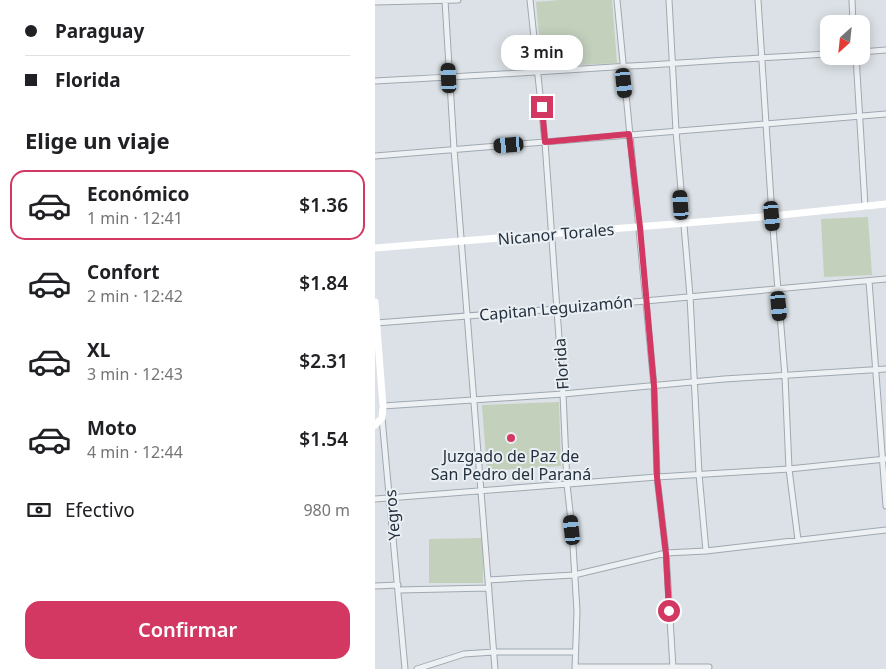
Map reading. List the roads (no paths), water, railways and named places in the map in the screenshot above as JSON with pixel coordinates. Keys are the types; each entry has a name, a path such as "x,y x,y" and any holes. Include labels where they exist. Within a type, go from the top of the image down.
{"street":[{"path":"445,0 454,149 495,669"},
{"path":"375,2 458,0"},
{"name":"Florida","path":"530,0 545,142 563,394 567,484 577,611 575,668"},
{"path":"617,0 654,386 657,477 666,554 673,668"},
{"path":"669,0 676,131 690,296 699,474 706,550"},
{"path":"758,0 772,216 785,376 789,469 798,540"},
{"path":"852,0 853,15"},
{"path":"870,51 886,50"},
{"path":"375,80 449,78 672,62 820,55"},
{"path":"856,65 865,206"},
{"path":"375,156 886,114"},
{"name":"Nicanor Torales","path":"375,248 772,216 885,204"},
{"name":"Capitan Leguizamón","path":"376,323 557,309 886,279"},
{"path":"869,281 884,459 886,506"},
{"name":"Yegros","path":"375,302 383,406 382,418 399,587 405,669"},
{"path":"383,406 886,369"},
{"path":"375,425 382,418"},
{"path":"375,499 657,477 789,469 884,459"},
{"path":"488,580 575,575 666,554 886,530"},
{"path":"375,586 489,588"},
{"path":"417,669 464,654 575,652"},
{"path":"575,668 709,667"}],"place":[{"name":"Juzgado de Paz de San Pedro del Paraná","path":"511,438"}]}
